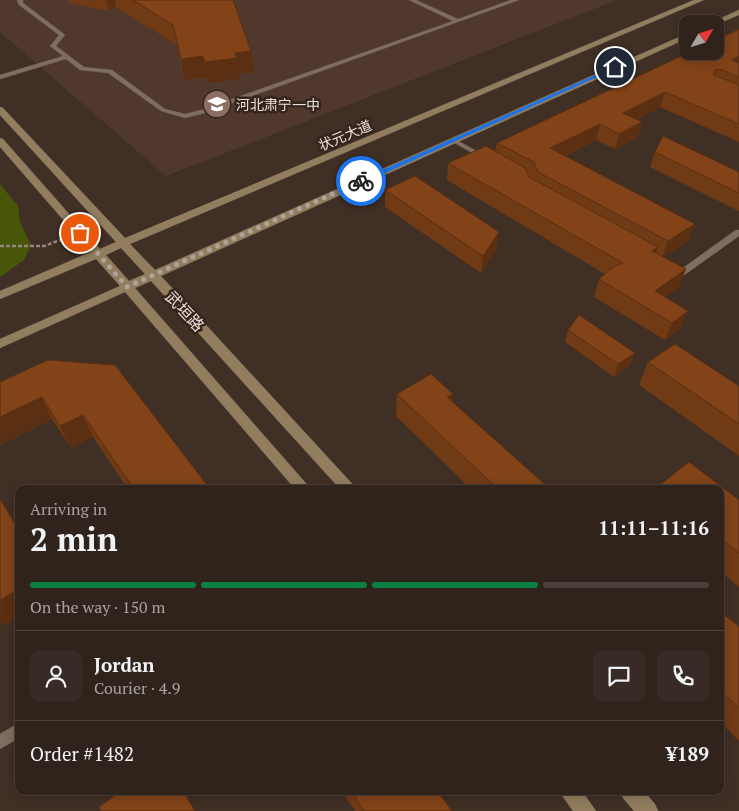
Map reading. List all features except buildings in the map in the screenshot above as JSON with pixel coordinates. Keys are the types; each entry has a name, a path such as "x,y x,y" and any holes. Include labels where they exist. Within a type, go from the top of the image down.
{"main road":[{"name":"状元大道","path":"0,295 700,0"},
{"path":"724,19 739,12"},
{"path":"0,344 679,39"},
{"name":"武垣路","path":"0,110 346,485"},
{"name":"武垣路","path":"0,142 300,485"},
{"path":"572,795 586,811"},
{"path":"634,795 648,811"}],"lane":[{"path":"20,0 21,4 62,35 53,46 82,69 110,71 163,110 185,116 203,112 516,0"},
{"path":"412,0 458,21"},
{"path":"0,77 67,57"},
{"path":"453,140 494,163"},
{"path":"664,264 680,274 739,232"},
{"path":"0,742 15,733"}],"path":[{"path":"0,246 44,246 80,233"}],"shaded area":[{"name":"河北肃宁一中","path":"0,0 617,0 166,176 0,32"}],"green space":[{"path":"0,184 18,206 20,222 31,245 24,260 0,277"}],"way so far":[{"path":"80,233 127,287 361,181"}],"place":[{"name":"河北肃宁一中","path":"217,104"}],"route":[{"path":"361,181 615,67"}]}
